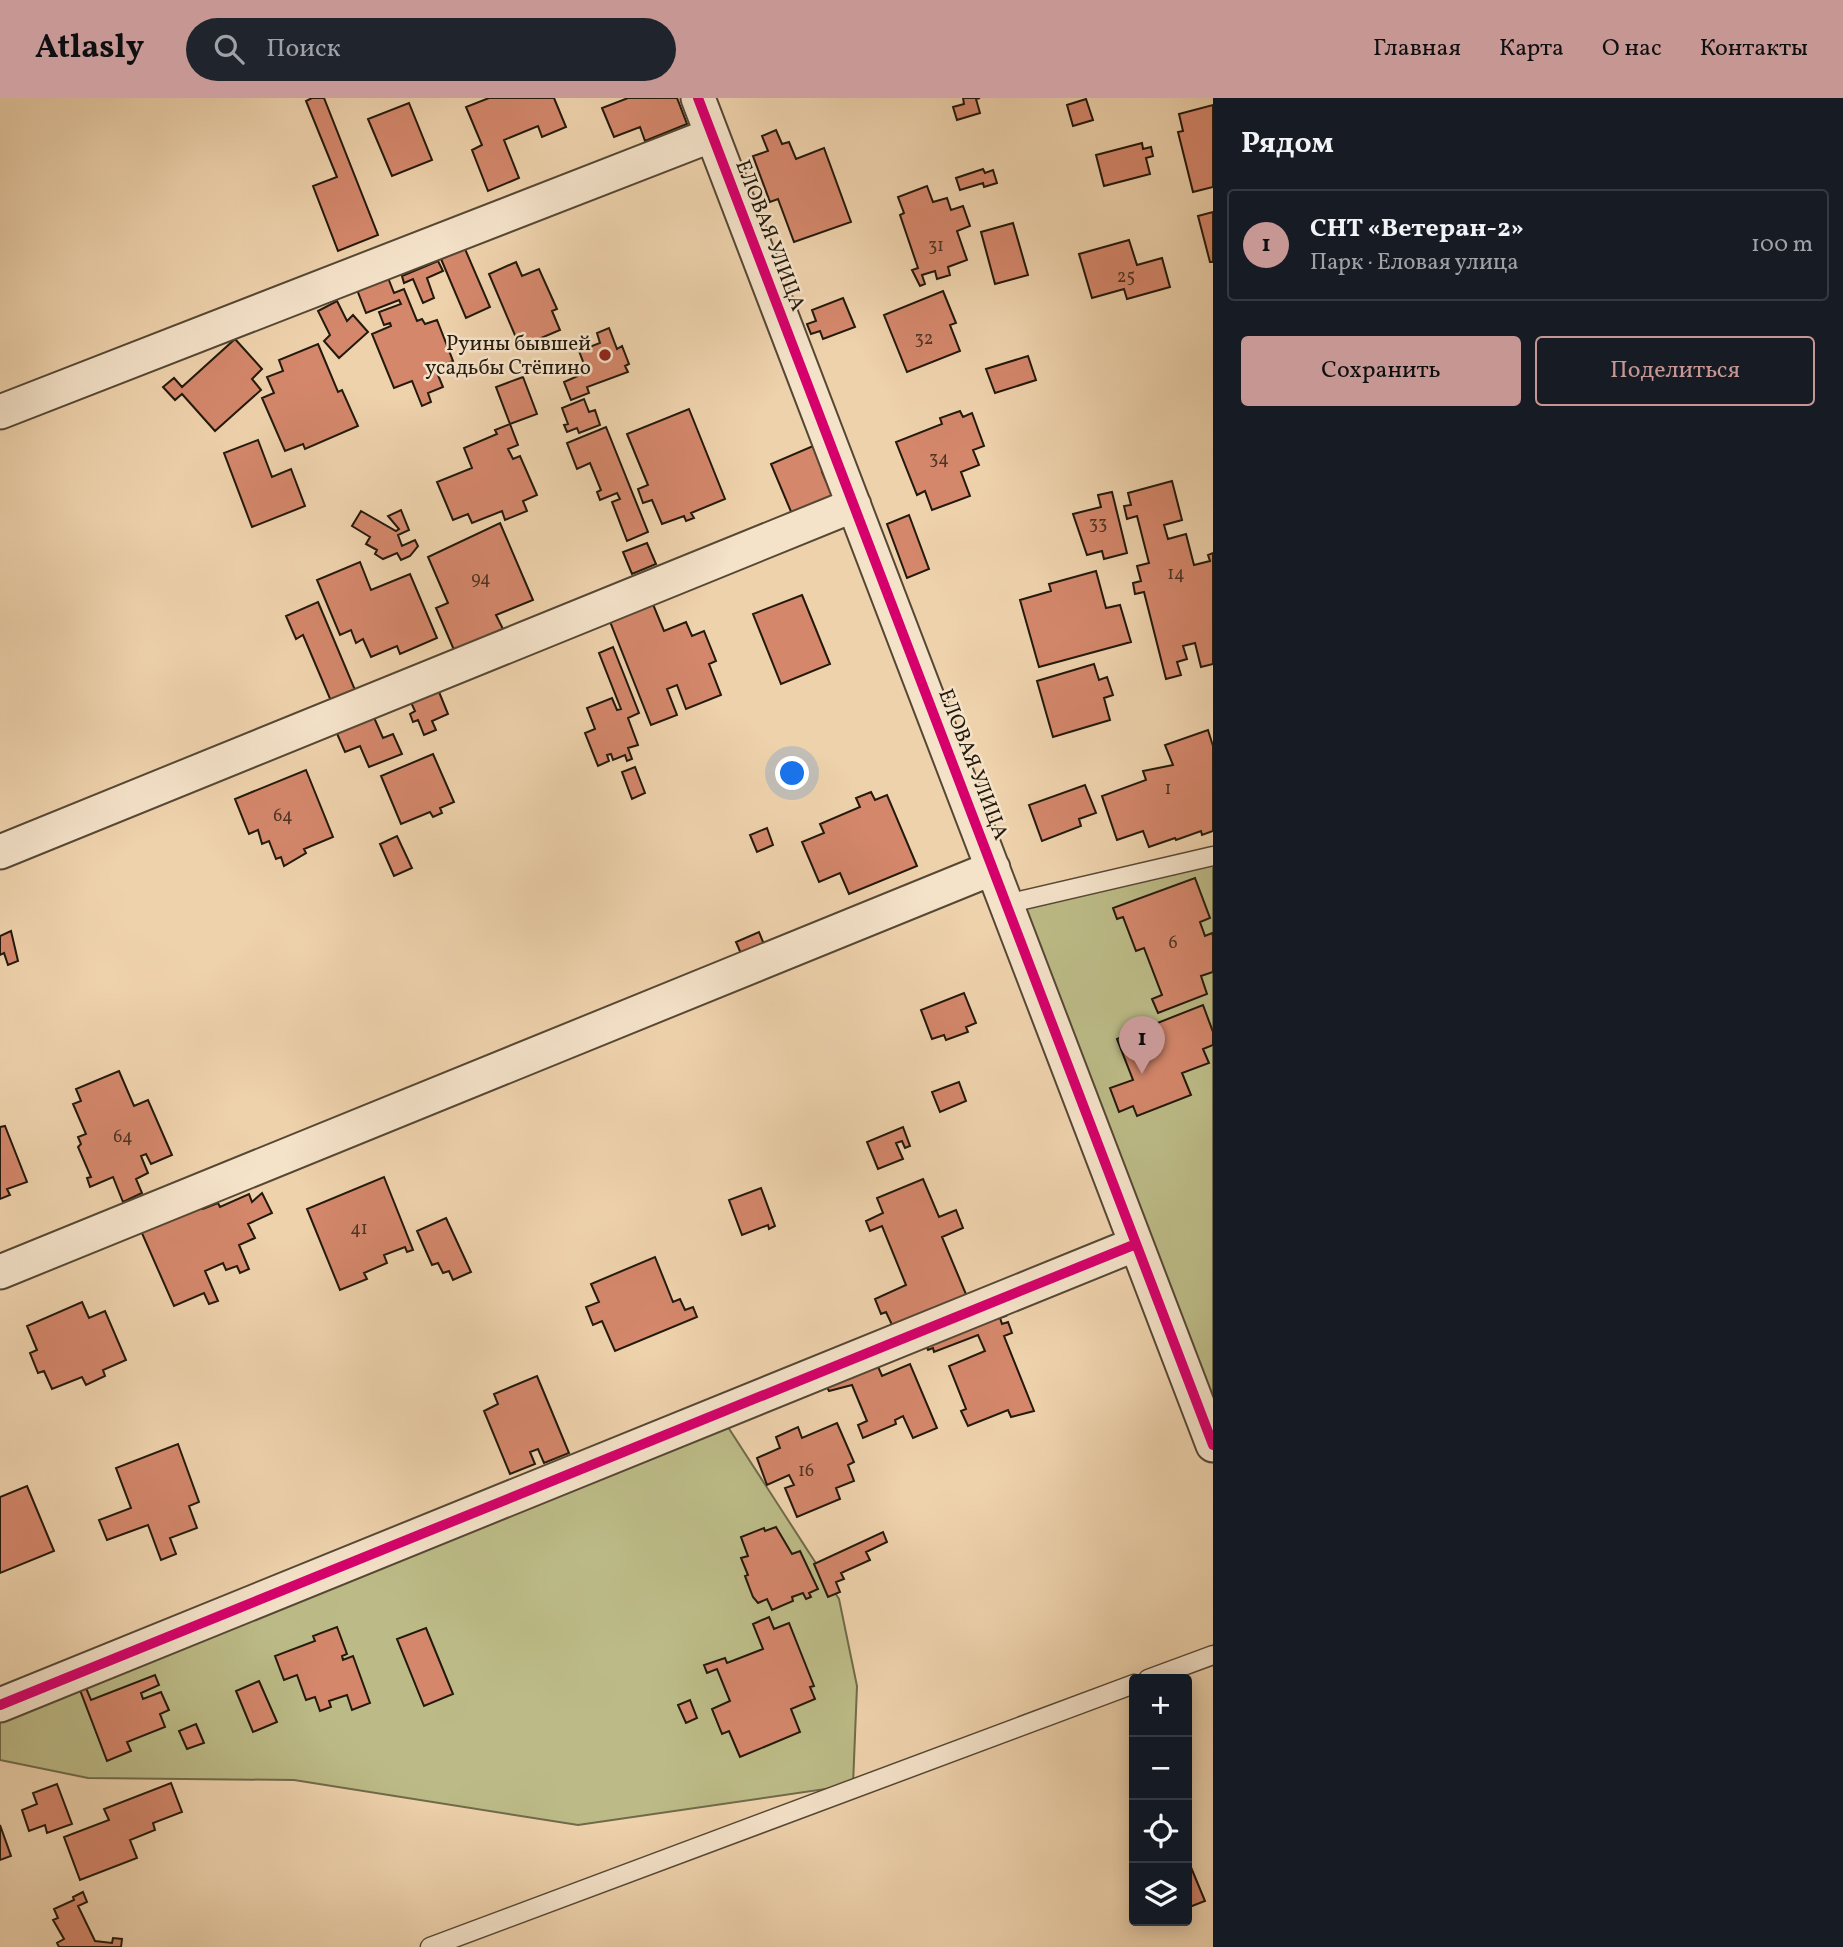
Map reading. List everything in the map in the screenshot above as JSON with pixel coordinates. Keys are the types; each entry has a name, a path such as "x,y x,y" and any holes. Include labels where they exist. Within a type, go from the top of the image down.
{"street":[{"name":"ЕЛОВАЯ УЛИЦА","path":"698,98 1213,1444"},
{"path":"0,412 712,135"},
{"path":"0,852 854,505"},
{"path":"0,1272 993,868"},
{"path":"0,1705 1136,1244"}],"lane":[{"path":"1006,904 1213,856"},
{"path":"1162,1674 1213,1655"},
{"path":"430,1947 1129,1686"}],"shaded area":[{"path":"1213,856 1213,1445 1006,904"},
{"path":"726,1424 839,1599 857,1686 853,1785 578,1825 294,1780 88,1778 0,1760 0,1702"}],"building":[{"path":"324,98 378,235 338,251 313,186 337,177 306,101"},
{"path":"489,98 554,98 566,127 542,137 538,126 504,140 519,178 488,191 472,150 482,145 466,107"},
{"path":"628,98 677,98 687,124 645,141 640,127 614,137 602,108"},
{"path":"963,98 980,98 976,99 980,113 957,120 953,107 964,104"},
{"path":"1086,99 1093,120 1073,126 1067,105"},
{"path":"409,103 432,160 392,176 368,119"},
{"path":"1213,105 1213,187 1193,192 1178,132 1183,131 1179,114"},
{"path":"776,130 782,144 789,142 796,159 824,148 851,222 794,242 778,199 770,202 753,156 768,151 762,136"},
{"path":"1142,143 1143,149 1151,147 1153,156 1146,158 1150,174 1104,186 1096,155"},
{"path":"983,169 985,173 993,170 997,183 984,187 983,183 960,190 956,178"},
{"path":"927,186 933,202 947,198 951,210 963,206 970,226 957,231 967,260 948,267 950,275 937,279 935,271 922,275 925,284 920,286 912,270 918,268 900,215 904,213 898,197"},
{"path":"1213,212 1213,262 1210,262 1198,216"},
{"path":"1013,223 1028,275 995,284 981,232"},
{"path":"1129,240 1137,265 1162,258 1170,287 1127,299 1124,289 1092,298 1079,254"},
{"path":"465,249 490,307 466,318 441,259"},
{"path":"438,261 443,271 427,278 434,298 423,303 413,279 404,283 402,276"},
{"path":"516,262 522,276 539,269 557,309 552,311 560,330 520,347 489,274"},
{"path":"385,270 394,293 404,289 417,321 422,319 425,324 437,320 453,361 435,368 443,387 428,393 431,402 422,406 412,381 394,388 372,334 391,326 390,323 384,325 379,312 401,304 399,300 366,313 354,282"},
{"path":"943,291 956,323 950,325 960,351 907,372 884,315"},
{"path":"843,298 855,327 823,339 820,331 811,334 807,324 816,321 812,310"},
{"path":"337,301 347,321 353,315 368,332 339,358 324,341 330,335 318,311"},
{"path":"609,328 617,349 622,346 629,364 625,366 628,372 587,387 589,393 571,400 564,382 587,372 579,351 600,343 597,333"},
{"path":"235,339 262,369 252,379 261,390 215,431 182,394 175,400 163,387 174,378 182,387"},
{"path":"318,344 338,392 342,390 358,426 305,449 303,444 285,451 262,398 274,393 267,377 283,371 279,360"},
{"path":"1028,356 1036,380 995,393 986,369"},
{"path":"523,377 537,414 510,424 496,387"},
{"path":"584,399 589,412 595,410 600,425 579,433 577,428 567,432 564,425 568,424 562,408"},
{"path":"689,409 725,499 691,513 694,518 686,521 684,516 662,524 652,500 643,503 638,489 648,485 627,434"},
{"path":"960,411 963,417 972,413 984,446 973,450 979,465 961,472 970,496 932,510 925,491 917,495 896,442 942,424 940,418"},
{"path":"510,424 518,445 508,449 513,459 520,456 537,495 523,501 527,511 505,520 502,511 472,523 468,514 453,520 437,482 472,468 464,448 497,434 495,430"},
{"path":"606,427 648,532 627,541 612,502 620,499 617,493 600,500 597,492 601,490 590,463 577,469 567,443"},
{"path":"258,440 272,477 291,469 305,506 252,527 224,453"},
{"path":"820,443 831,468 822,472 833,497 792,514 771,464"},
{"path":"1172,481 1182,520 1164,525 1168,539 1186,534 1194,565 1210,561 1208,555 1213,553 1213,664 1201,667 1195,643 1183,646 1187,659 1177,662 1181,675 1166,679 1144,592 1135,594 1133,583 1141,581 1137,566 1149,563 1137,516 1127,519 1124,506 1131,505 1128,493"},
{"path":"1112,492 1127,553 1104,559 1102,551 1087,555 1073,514 1101,507 1098,495"},
{"path":"401,510 409,530 398,535 402,546 415,540 418,546 410,556 401,560 397,553 383,559 375,554 377,550 366,544 370,537 352,526 361,511 396,531 399,529 388,516"},
{"path":"909,515 929,569 907,578 887,524"},
{"path":"500,523 533,600 496,615 503,629 454,650 436,608 448,603 428,557"},
{"path":"647,543 656,564 632,574 623,552"},
{"path":"360,562 371,590 410,574 437,638 400,654 397,646 371,657 363,639 356,643 351,630 340,635 317,580"},
{"path":"1096,571 1106,608 1120,605 1131,642 1039,667 1020,600 1051,591 1049,584"},
{"path":"802,595 830,664 781,684 753,614"},
{"path":"318,602 355,690 331,701 303,635 296,639 286,616"},
{"path":"652,602 664,631 686,622 692,636 704,631 716,661 709,664 721,695 686,709 677,685 667,689 677,715 651,725 609,619"},
{"path":"613,647 639,713 628,718 638,745 628,748 632,759 627,761 625,755 613,760 611,754 607,755 609,761 598,766 585,733 595,729 587,708 612,698 617,710 621,709 599,653"},
{"path":"1094,664 1099,680 1107,677 1113,695 1104,698 1110,720 1053,737 1037,681"},
{"path":"437,687 448,714 432,721 436,730 424,735 418,720 413,722 410,714 415,711 409,698"},
{"path":"372,713 383,738 393,734 402,754 369,767 360,746 345,752 335,729"},
{"path":"1208,730 1213,746 1213,831 1202,835 1201,831 1149,847 1143,831 1117,840 1102,796 1146,780 1143,771 1173,765 1165,745"},
{"path":"433,754 454,802 440,808 442,813 433,817 430,812 401,824 381,776"},
{"path":"635,767 645,793 632,799 622,772"},
{"path":"306,770 333,837 304,849 306,853 284,866 281,857 276,859 269,841 262,844 258,830 249,834 235,799"},
{"path":"1085,785 1096,813 1079,819 1081,826 1042,841 1029,805"},
{"path":"871,792 875,800 887,795 917,866 849,894 840,873 819,882 802,842 824,833 820,824 860,807 856,798"},
{"path":"767,828 773,845 757,852 750,835"},
{"path":"397,836 412,868 394,876 380,844"},
{"path":"1195,878 1210,918 1200,922 1205,936 1212,933 1213,936 1213,972 1201,976 1207,994 1158,1013 1152,999 1162,995 1144,948 1136,951 1123,917 1117,919 1113,908"},
{"path":"11,931 18,961 8,965 4,953 0,955 0,936"},
{"path":"759,932 765,947 742,956 736,942"},
{"path":"964,993 976,1023 966,1027 968,1032 946,1040 944,1035 932,1039 921,1010"},
{"path":"1203,1005 1213,1032 1213,1045 1203,1049 1209,1063 1182,1073 1191,1095 1137,1116 1133,1106 1119,1112 1110,1088 1133,1080 1117,1039"},
{"path":"119,1071 134,1106 148,1100 172,1155 151,1164 146,1154 141,1156 148,1173 136,1179 142,1193 123,1202 113,1177 90,1187 87,1178 91,1177 78,1147 81,1144 78,1137 86,1134 73,1104 81,1101 76,1089"},
{"path":"959,1082 966,1101 940,1112 932,1092"},
{"path":"5,1126 27,1182 7,1189 10,1195 0,1199 0,1127"},
{"path":"903,1127 910,1146 905,1148 902,1141 896,1143 903,1159 878,1169 867,1142"},
{"path":"384,1177 413,1250 407,1252 405,1247 384,1255 387,1263 364,1273 367,1279 340,1290 307,1209"},
{"path":"923,1179 939,1217 956,1210 963,1228 942,1237 968,1299 893,1327 886,1312 881,1314 875,1299 906,1285 882,1226 870,1231 866,1221 883,1213 877,1198"},
{"path":"761,1188 775,1226 769,1229 768,1225 742,1235 729,1200"},
{"path":"262,1193 272,1213 248,1224 255,1238 239,1245 249,1269 240,1273 237,1266 226,1270 223,1263 205,1271 218,1301 209,1304 204,1293 174,1306 141,1231 202,1205 203,1209 218,1203 220,1207 249,1194 252,1202"},
{"path":"446,1218 471,1272 453,1280 449,1271 443,1273 438,1263 432,1265 417,1231"},
{"path":"655,1257 673,1302 680,1299 685,1310 693,1307 697,1317 615,1351 602,1321 593,1325 586,1307 599,1302 591,1284"},
{"path":"82,1302 89,1318 105,1311 126,1360 103,1370 105,1376 86,1385 82,1377 52,1389 44,1371 38,1373 30,1353 37,1350 27,1326"},
{"path":"1003,1310 1006,1316 1000,1318 1002,1324 1008,1322 1012,1333 1004,1336 1034,1411 1011,1417 1008,1410 968,1426 961,1411 966,1409 949,1366 985,1351 978,1335 934,1352 933,1348 928,1350 924,1341"},
{"path":"876,1362 882,1376 910,1364 937,1428 913,1438 903,1416 895,1420 896,1424 863,1438 858,1425 867,1421 852,1385 829,1391 827,1387"},
{"path":"537,1376 569,1453 544,1463 538,1449 530,1452 535,1464 510,1474 484,1411 498,1404 494,1394"},
{"path":"837,1423 854,1462 848,1465 854,1481 836,1488 840,1499 797,1517 785,1488 794,1485 789,1475 767,1485 757,1458 780,1448 776,1437 798,1427 802,1438"},
{"path":"178,1444 199,1502 189,1506 197,1528 170,1538 176,1554 161,1560 148,1525 107,1540 99,1520 131,1508 116,1468"},
{"path":"27,1486 54,1551 0,1573 0,1497"},
{"path":"776,1527 792,1554 800,1551 818,1589 809,1593 811,1597 806,1599 803,1593 792,1597 793,1601 772,1610 767,1599 758,1603 753,1597 741,1558 748,1556 741,1537 764,1528 765,1531"},
{"path":"883,1532 887,1542 866,1552 870,1560 841,1573 844,1579 836,1582 840,1592 828,1597 814,1564"},
{"path":"769,1617 774,1629 789,1623 814,1686 810,1687 815,1699 791,1709 800,1732 740,1757 729,1731 722,1734 712,1709 730,1701 717,1669 707,1673 704,1665 725,1658 727,1663 763,1649 753,1624"},
{"path":"337,1627 347,1654 342,1656 343,1660 353,1656 370,1703 352,1710 347,1695 329,1701 331,1707 320,1711 315,1697 306,1700 297,1675 284,1680 275,1656 315,1641 313,1636"},
{"path":"426,1628 453,1694 424,1706 397,1639"},
{"path":"155,1675 159,1685 141,1693 143,1699 161,1692 169,1710 160,1714 165,1727 127,1742 131,1751 107,1761 80,1690 86,1688 91,1700"},
{"path":"259,1681 277,1722 253,1732 236,1691"},
{"path":"690,1700 697,1718 686,1723 678,1705"},
{"path":"196,1724 204,1743 187,1749 179,1731"},
{"path":"171,1783 182,1812 153,1823 155,1830 130,1840 137,1858 80,1880 64,1837 109,1820 104,1809"},
{"path":"57,1784 72,1824 47,1833 45,1825 29,1831 22,1810 37,1804 33,1793"},
{"path":"0,1825 11,1856 0,1860"},
{"path":"1192,1870 1205,1901 1192,1906"},
{"path":"83,1892 87,1902 78,1906 95,1941 112,1943 113,1938 122,1939 121,1947 59,1947 57,1943 64,1939 53,1920 58,1918 54,1909 74,1900 73,1897"}],"cycle path":[{"path":"698,98 1213,1445"},
{"path":"0,1705 1136,1244"}],"place":[{"name":"Руины бывшей усадьбы Стёпино","path":"605,355"},
{"name":"СНТ «Ветеран-2»","path":"1142,1074"}]}
